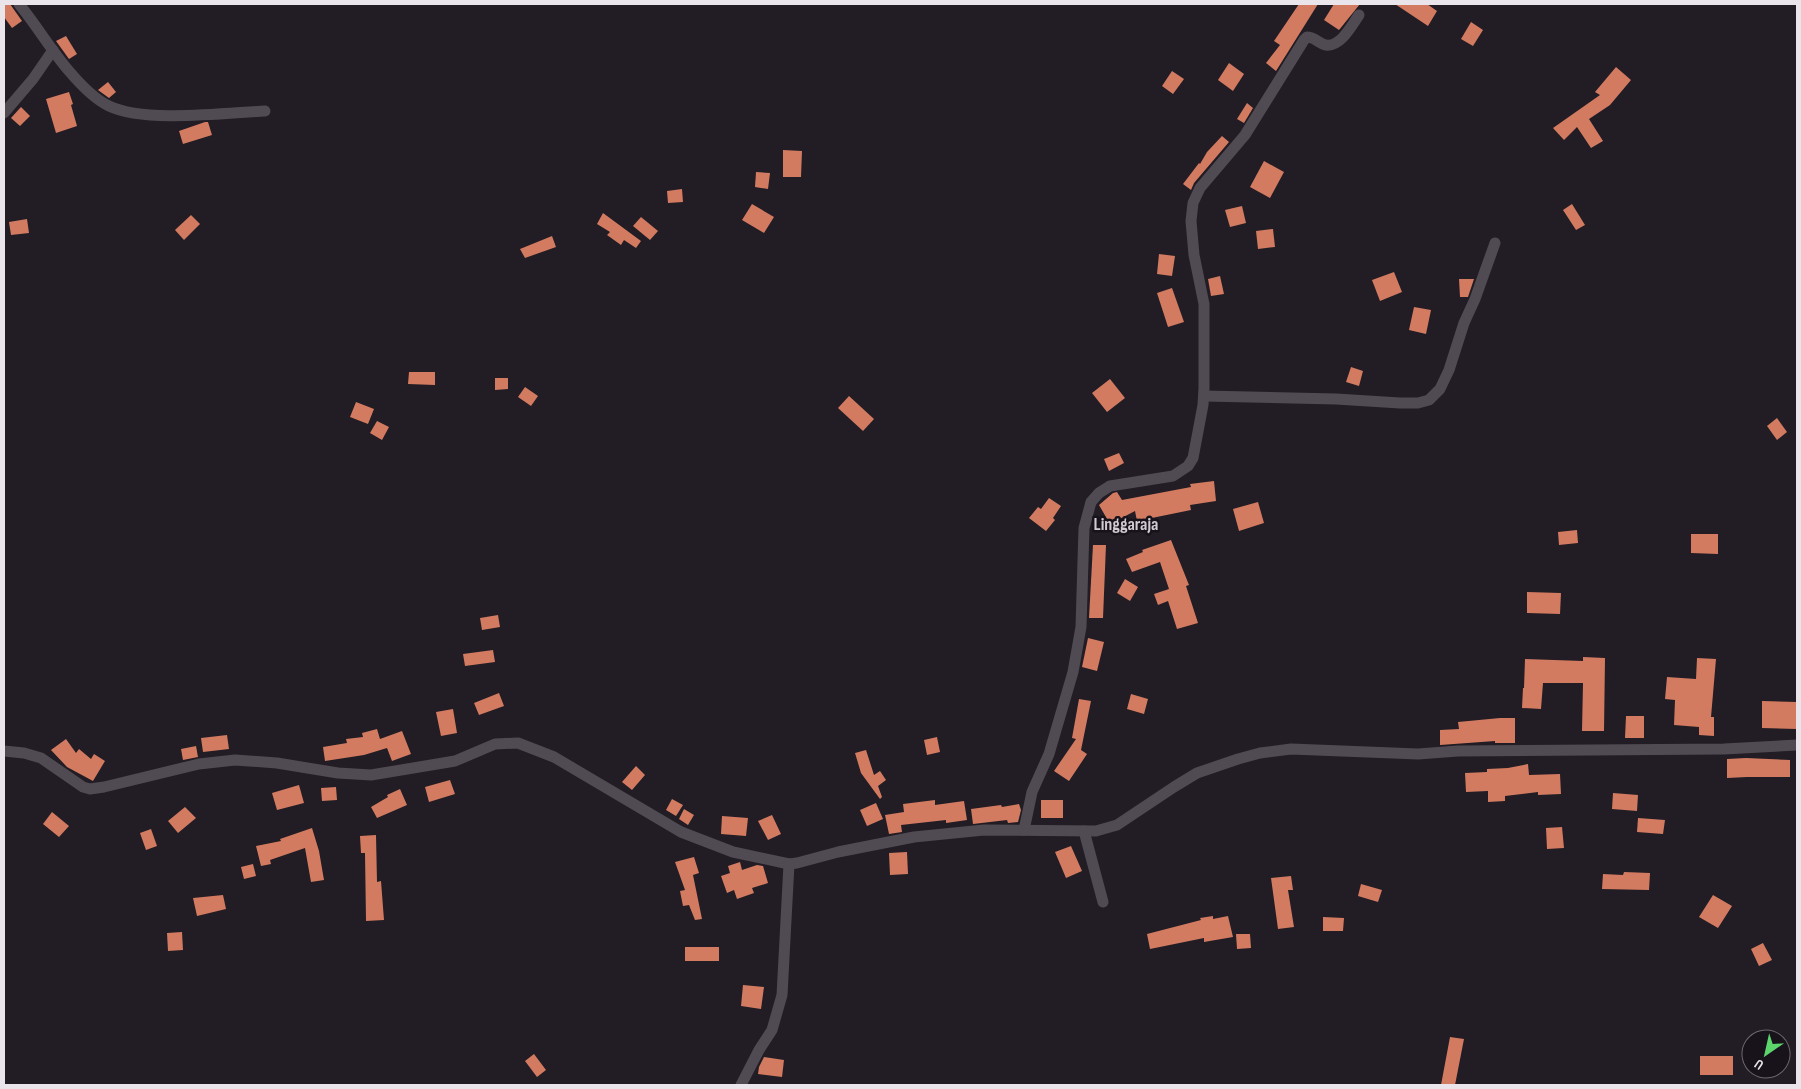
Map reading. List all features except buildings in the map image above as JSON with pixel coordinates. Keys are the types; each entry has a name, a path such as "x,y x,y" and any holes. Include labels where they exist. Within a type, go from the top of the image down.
{"street":[{"path":"19,4 69,71 104,103 116,109 132,113 176,116 265,111"},
{"path":"1024,830 1032,792 1050,754 1073,672 1081,627 1084,528 1088,509 1094,497 1110,486 1173,476 1188,466 1193,458 1204,396 1204,304 1194,255 1191,221 1196,195 1207,179 1245,135 1305,39 1311,37 1326,45 1335,43 1343,37 1359,16"},
{"path":"4,112 54,50"},
{"path":"1204,396 1336,399 1400,403 1418,403 1429,400 1440,389 1449,370 1464,323 1475,299 1495,243"},
{"path":"4,751 24,753 41,758 83,786 90,788 199,764 235,760 277,763 338,773 371,775 455,761 495,744 518,743 554,757 689,836 733,852 789,864 914,837 984,830 1096,831 1117,825 1197,773 1238,759 1276,751 1418,754 1476,750 1724,749 1797,745"},
{"path":"1084,831 1103,902"},
{"path":"741,1085 759,1050 772,1030 782,995 789,864"}],"district":[{"name":"Linggaraja","path":"1126,524"}]}
